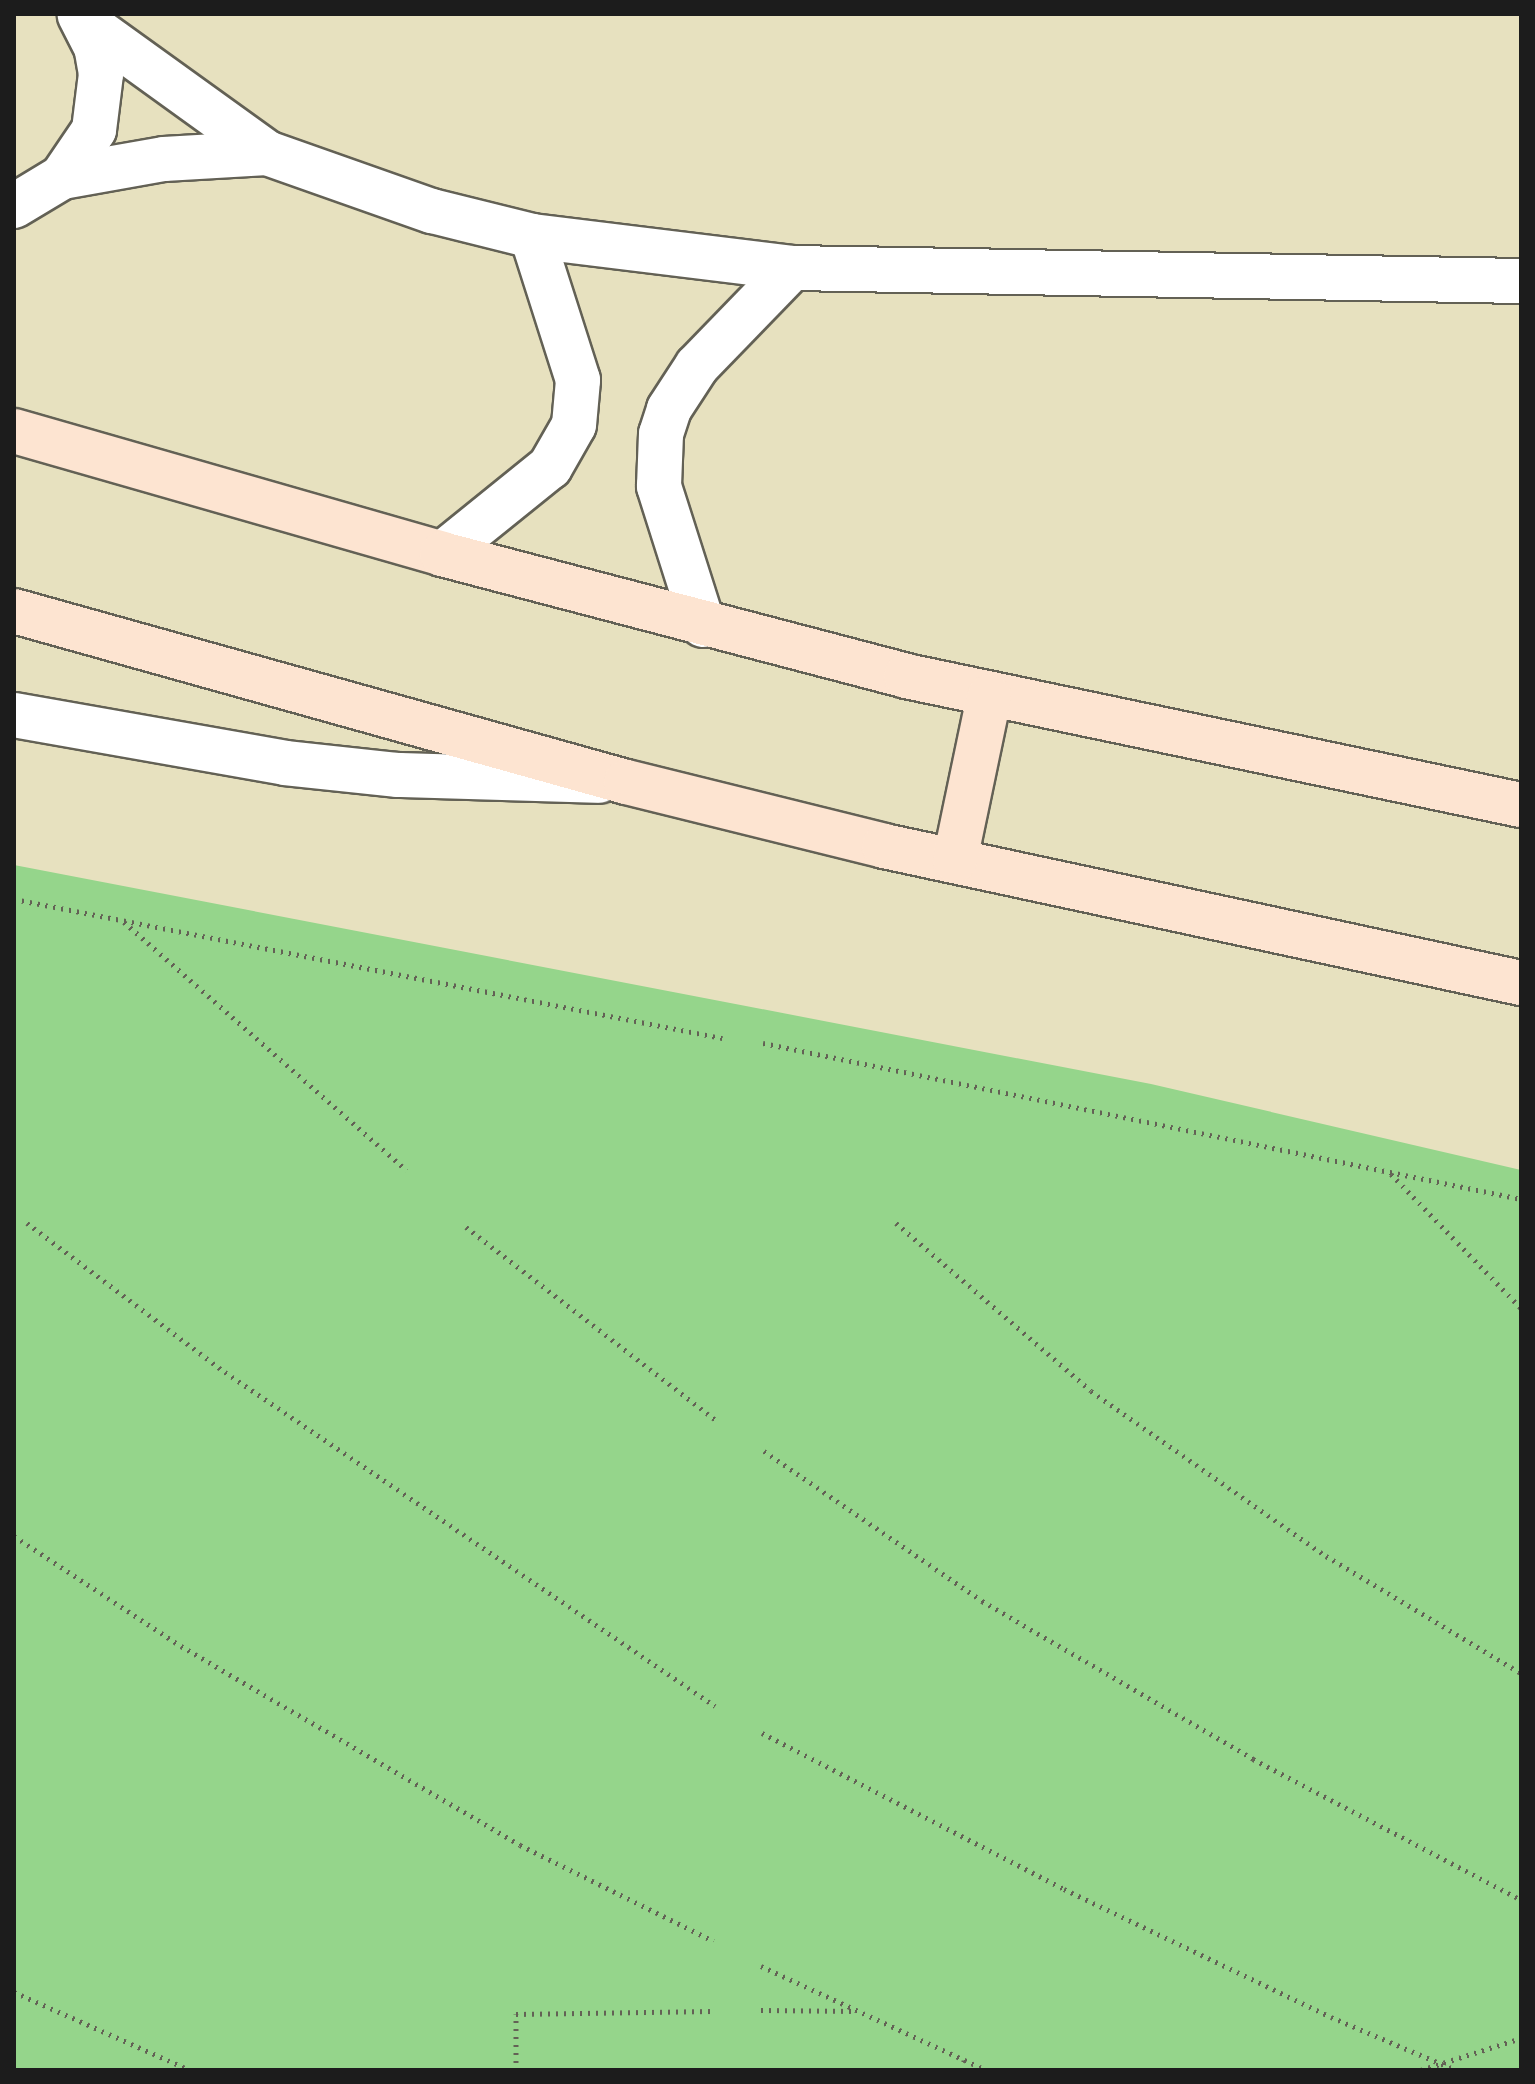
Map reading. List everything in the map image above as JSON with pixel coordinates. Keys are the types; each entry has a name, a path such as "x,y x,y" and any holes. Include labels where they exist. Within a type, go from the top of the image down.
{"main road":[{"path":"14,431 442,554 703,625 989,697 1521,805"},
{"path":"14,611 626,782 1144,906 1521,983"},
{"path":"955,860 989,697"}],"street":[{"path":"82,17 267,153 432,211 532,236 792,268 1521,281"},
{"path":"14,206 62,177 81,155 101,102 96,47 82,17"},
{"path":"62,177 164,159 267,153"},
{"path":"442,554 550,467 574,425 578,380 532,236"},
{"path":"703,625 659,486 661,434 669,409 697,366 792,268"},
{"path":"14,715 285,763 398,775 626,782"}],"path":[{"path":"14,899 722,1038"},
{"path":"123,922 406,1170"},
{"path":"763,1043 1521,1199"},
{"path":"1391,1174 1521,1308"},
{"path":"27,1223 225,1372 715,1706"},
{"path":"896,1223 1091,1391 1326,1556 1521,1673"},
{"path":"466,1227 717,1421"},
{"path":"764,1451 982,1601 1253,1759 1521,1900"},
{"path":"14,1536 181,1646 520,1845 713,1941"},
{"path":"762,1733 1064,1889 1456,2070"},
{"path":"761,1966 986,2070"},
{"path":"14,1992 190,2070"},
{"path":"761,2010 859,2011"},
{"path":"516,2070 516,2014 713,2011"},
{"path":"1421,2070 1521,2038"},
{"path":"964,2060 964,2070"}],"green space":[{"path":"14,865 1151,1084 1521,1170 1521,2070 14,2070"}]}
